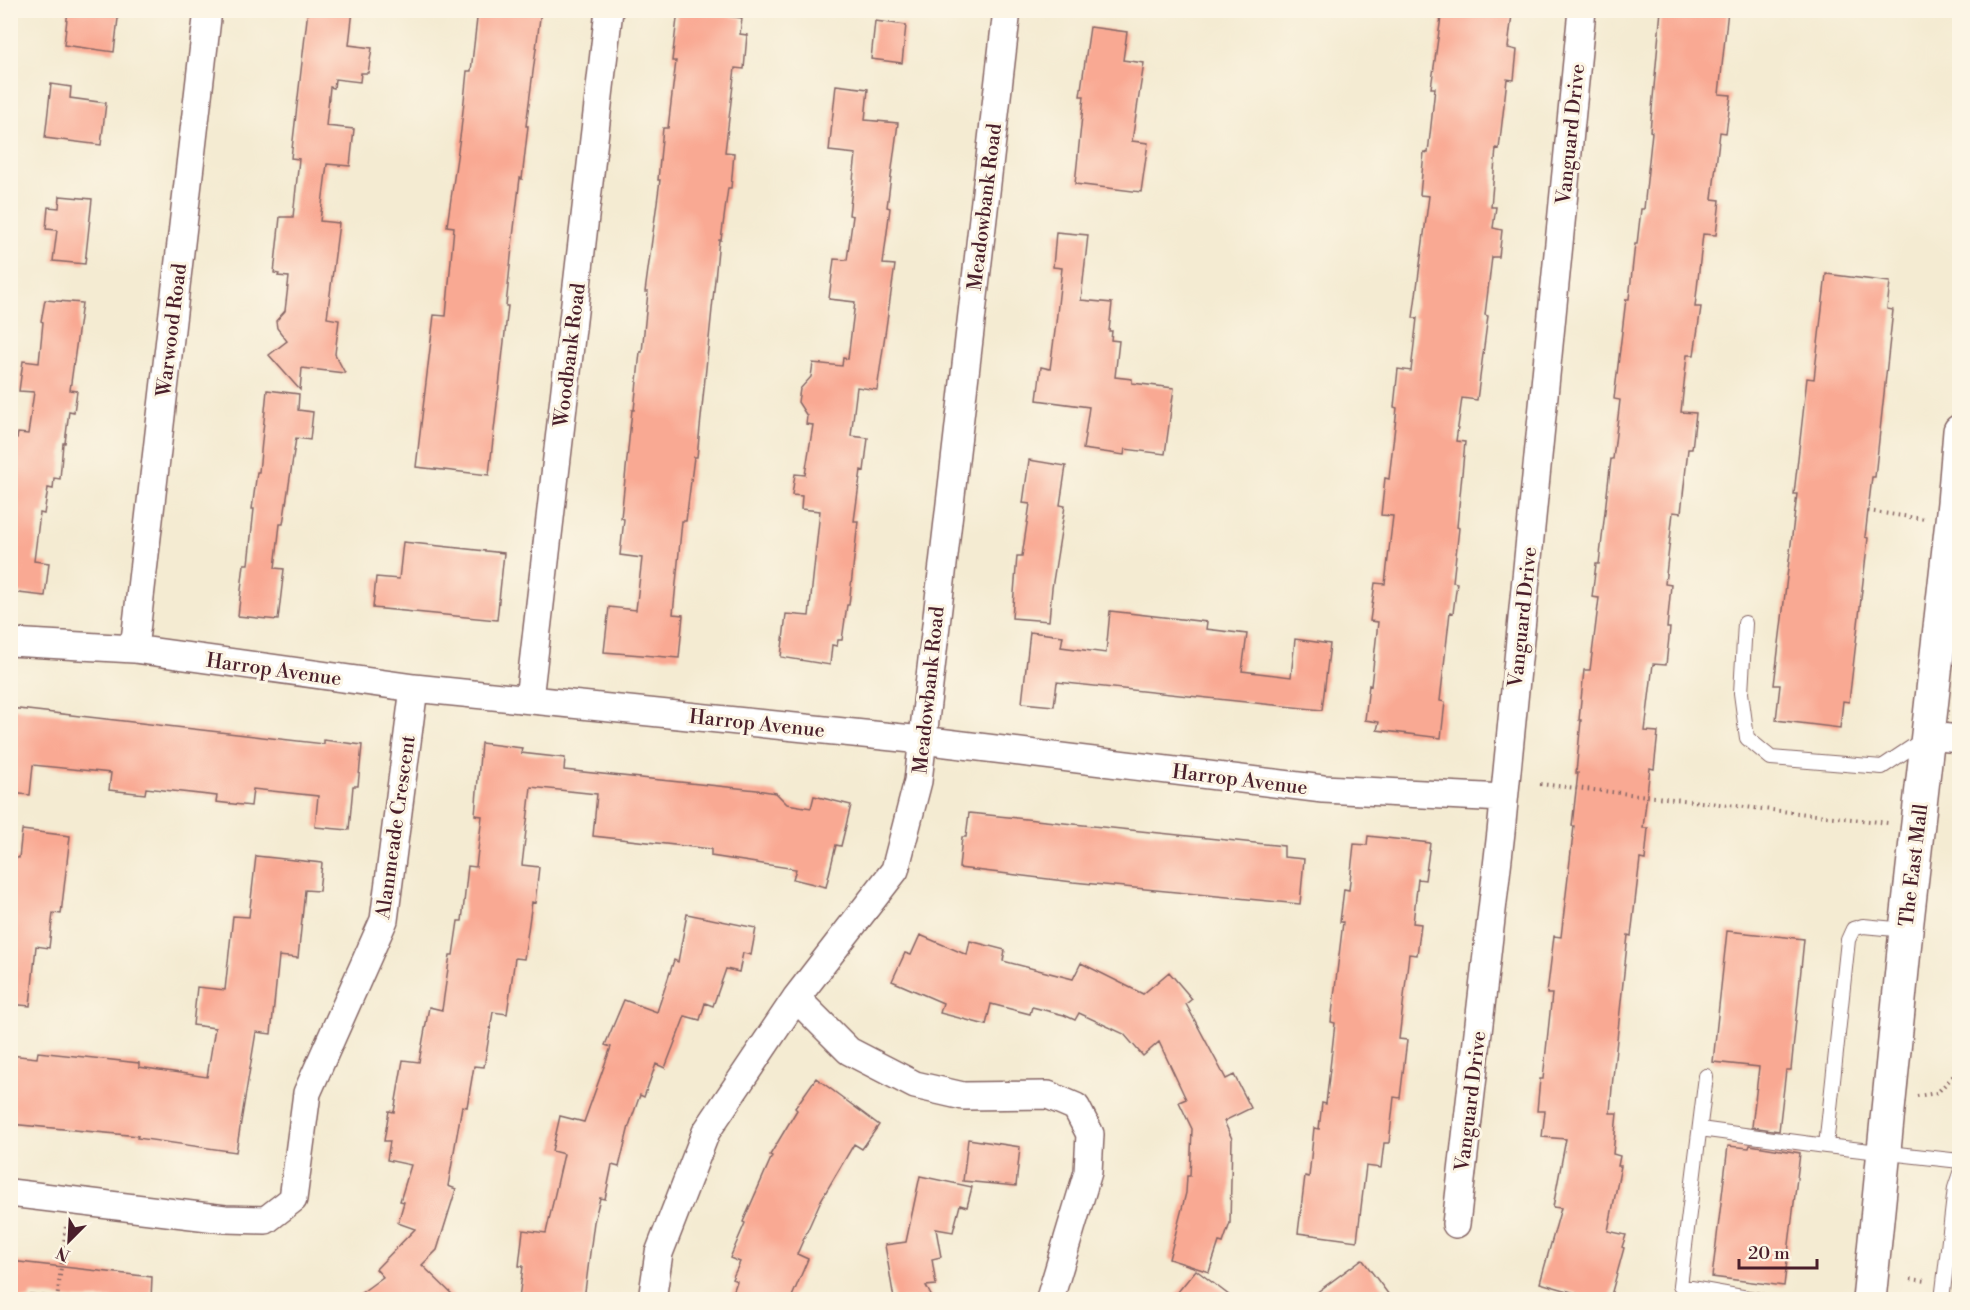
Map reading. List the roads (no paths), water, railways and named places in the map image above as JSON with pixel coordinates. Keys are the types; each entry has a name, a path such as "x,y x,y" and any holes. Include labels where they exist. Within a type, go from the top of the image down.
{"main road":[{"name":"The East Mall","path":"1869,1299 1906,930 1944,737 1952,523 1959,430"}],"street":[{"name":"Warwood Road","path":"134,650 208,10"},
{"name":"Woodbank Road","path":"529,699 609,10"},
{"name":"Meadowbank Road","path":"652,1299 658,1253 706,1132 796,998 895,870 918,786 1007,10"},
{"name":"Vanguard Drive","path":"1456,1224 1504,798 1582,10"},
{"name":"Harrop Avenue","path":"10,642 134,650 414,688 922,740 1323,789 1504,798"},
{"name":"Alanmeade Crescent","path":"10,1193 225,1219 266,1220 293,1199 308,1093 384,921 414,688"},
{"path":"796,998 849,1050 915,1085 963,1096 1048,1095 1076,1107 1090,1134 1088,1172 1052,1295"}],"lane":[{"path":"1745,623 1741,693 1747,738 1771,758 1882,767 1944,737"},
{"path":"1826,1146 1848,939 1853,929 1863,926 1906,930"},
{"path":"1706,1076 1680,1286 1759,1299"},
{"path":"1700,1129 1959,1161"},
{"path":"1942,1299 1955,1188 1959,1173"}]}
